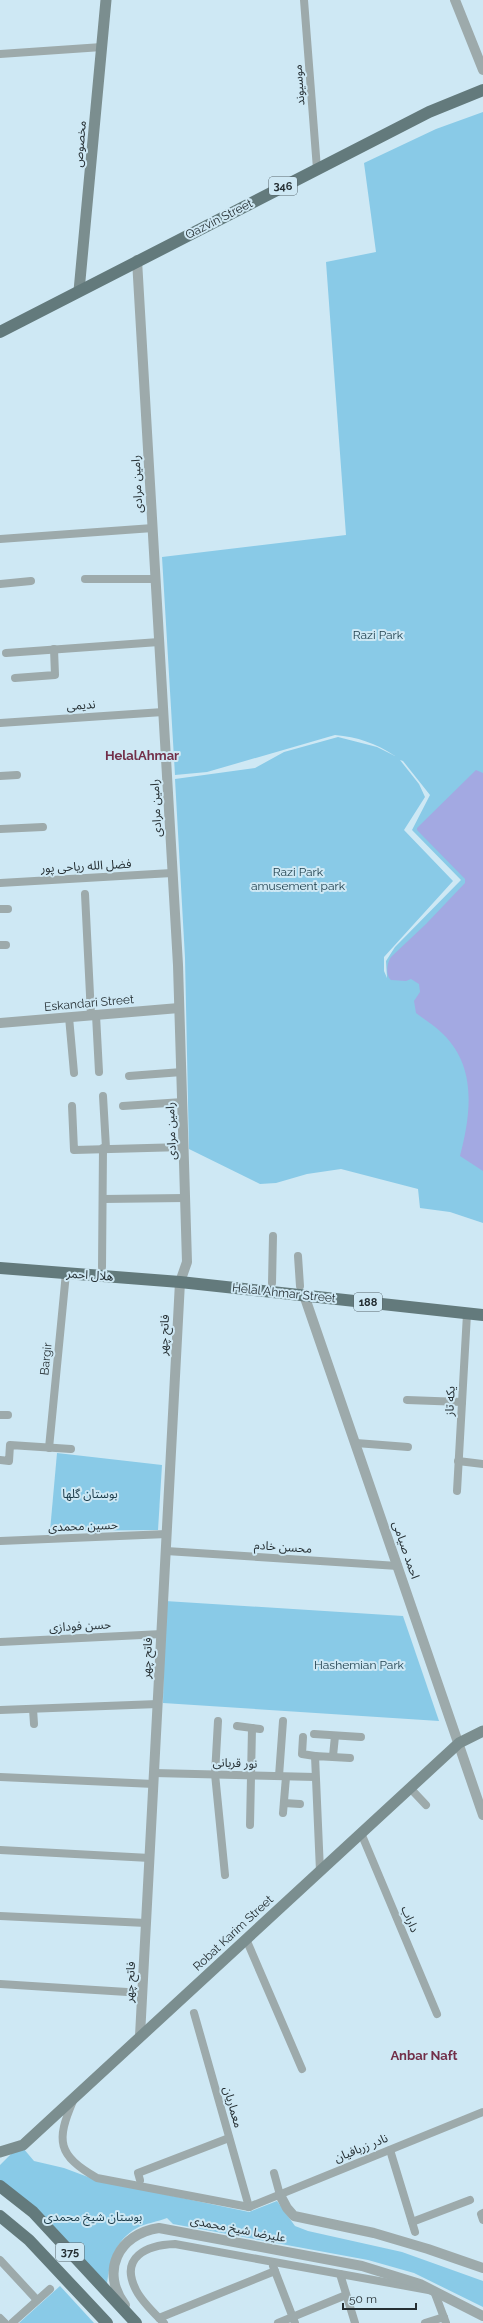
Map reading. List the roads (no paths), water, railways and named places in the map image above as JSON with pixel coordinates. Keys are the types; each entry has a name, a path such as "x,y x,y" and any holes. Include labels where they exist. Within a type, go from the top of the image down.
{"main road":[{"name":"مخصوص","path":"79,291 106,0"},
{"name":"Qazvin Street","path":"0,332 137,260 429,112 483,90"},
{"name":"هلال احمر","path":"0,1268 180,1282"},
{"name":"Helal Ahmar Street","path":"180,1282 302,1291 483,1316"},
{"name":"Robat Karim Street","path":"0,2152 23,2145 459,1743 483,1731"},
{"name":"375","path":"0,2186 33,2212 137,2323"},
{"name":"375","path":"3,2219 29,2240 107,2323"}],"street":[{"name":"موسیوند","path":"304,0 317,169"},
{"path":"455,0 483,70"},
{"path":"0,54 102,47"},
{"name":"رامین مرادی","path":"137,260 156,579 182,1072 187,1262 180,1282"},
{"path":"0,538 153,528"},
{"path":"85,579 156,579"},
{"path":"0,584 31,581"},
{"path":"6,652 159,642"},
{"path":"15,678 55,675 54,649"},
{"name":"ندیمی","path":"0,723 163,712"},
{"path":"0,776 18,775"},
{"path":"0,829 43,827"},
{"name":"فضل الله ریاحی پور","path":"0,883 172,873"},
{"path":"85,894 93,1015 99,1072"},
{"name":"Eskandari Street","path":"0,1023 179,1008"},
{"path":"69,1017 74,1073"},
{"path":"129,1076 182,1072"},
{"path":"102,1267 104,1148 103,1096"},
{"path":"123,1106 183,1102"},
{"path":"72,1106 74,1150 184,1147"},
{"path":"103,1199 186,1198"},
{"path":"272,1283 274,1236"},
{"path":"298,1256 302,1291"},
{"name":"Bargir","path":"49,1448 66,1273"},
{"name":"فاتح چهر","path":"140,2036 180,1282"},
{"name":"احمد صیامی","path":"302,1291 356,1443 483,1815"},
{"name":"یکه تاز","path":"457,1490 467,1314"},
{"path":"407,1400 462,1402"},
{"path":"356,1443 408,1447"},
{"path":"0,1460 9,1461 10,1445 71,1449"},
{"path":"458,1461 483,1464"},
{"name":"حسین محمدی","path":"0,1541 167,1534"},
{"name":"محسن خادم","path":"166,1551 398,1566"},
{"name":"حسن فودازی","path":"0,1642 162,1634"},
{"path":"0,1710 158,1704"},
{"path":"33,1709 34,1724"},
{"path":"218,1721 215,1774 225,1875"},
{"path":"283,1721 283,1813"},
{"path":"237,1726 256,1729 249,1775 250,1825"},
{"path":"314,1734 361,1737"},
{"path":"333,1756 335,1736"},
{"path":"303,1737 302,1754 350,1758"},
{"path":"315,1756 320,1871"},
{"name":"نور قربانی","path":"154,1773 315,1777"},
{"path":"0,1777 154,1784"},
{"path":"410,1788 426,1805"},
{"path":"284,1803 300,1804"},
{"name":"داراب","path":"361,1833 437,2014"},
{"path":"0,1850 150,1858"},
{"path":"0,1916 146,1923"},
{"path":"246,1939 302,2069"},
{"path":"0,1984 143,1994"},
{"name":"معماریان","path":"194,2012 249,2207"},
{"name":"علیرضا شیخ محمدی","path":"73,2100 65,2119 61,2139 66,2153 77,2167 97,2178 249,2207"},
{"name":"نادر زربافیان","path":"249,2207 483,2112"},
{"path":"139,2177 229,2138"},
{"path":"390,2150 415,2232"},
{"path":"274,2173 280,2195"},
{"name":"علیرضا شیخ محمدی","path":"280,2195 287,2208 294,2216 382,2236 428,2249 483,2268"},
{"path":"412,2222 470,2200"},
{"path":"483,2213 481,2214 483,2220"},
{"name":"علیرضا شیخ محمدی","path":"137,2323 118,2296 113,2279 113,2269 117,2256 130,2239 147,2229 158,2228 362,2266 420,2284 482,2317"},
{"name":"علیرضا شیخ محمدی","path":"161,2321 136,2290 130,2275 133,2262 143,2250 158,2244 175,2244 434,2291"},
{"path":"0,2260 37,2300"},
{"path":"271,2261 294,2320"},
{"path":"161,2321 275,2271"},
{"path":"340,2274 355,2323"},
{"path":"12,2323 50,2289"},
{"path":"425,2323 445,2320 434,2291"},
{"path":"278,2323 294,2320 346,2295"},
{"path":"0,2318 5,2323"}],"district":[{"name":"HelalAhmar","path":"142,755"},
{"name":"Anbar Naft","path":"424,2055"}],"park label":[{"name":"Razi Park","path":"378,635"},
{"name":"Razi Park amusement park","path":"298,879"},
{"name":"بوستان گلها","path":"90,1494"},
{"name":"Hashemian Park","path":"359,1665"},
{"name":"بوستان شیخ محمدی","path":"93,2217"}]}
